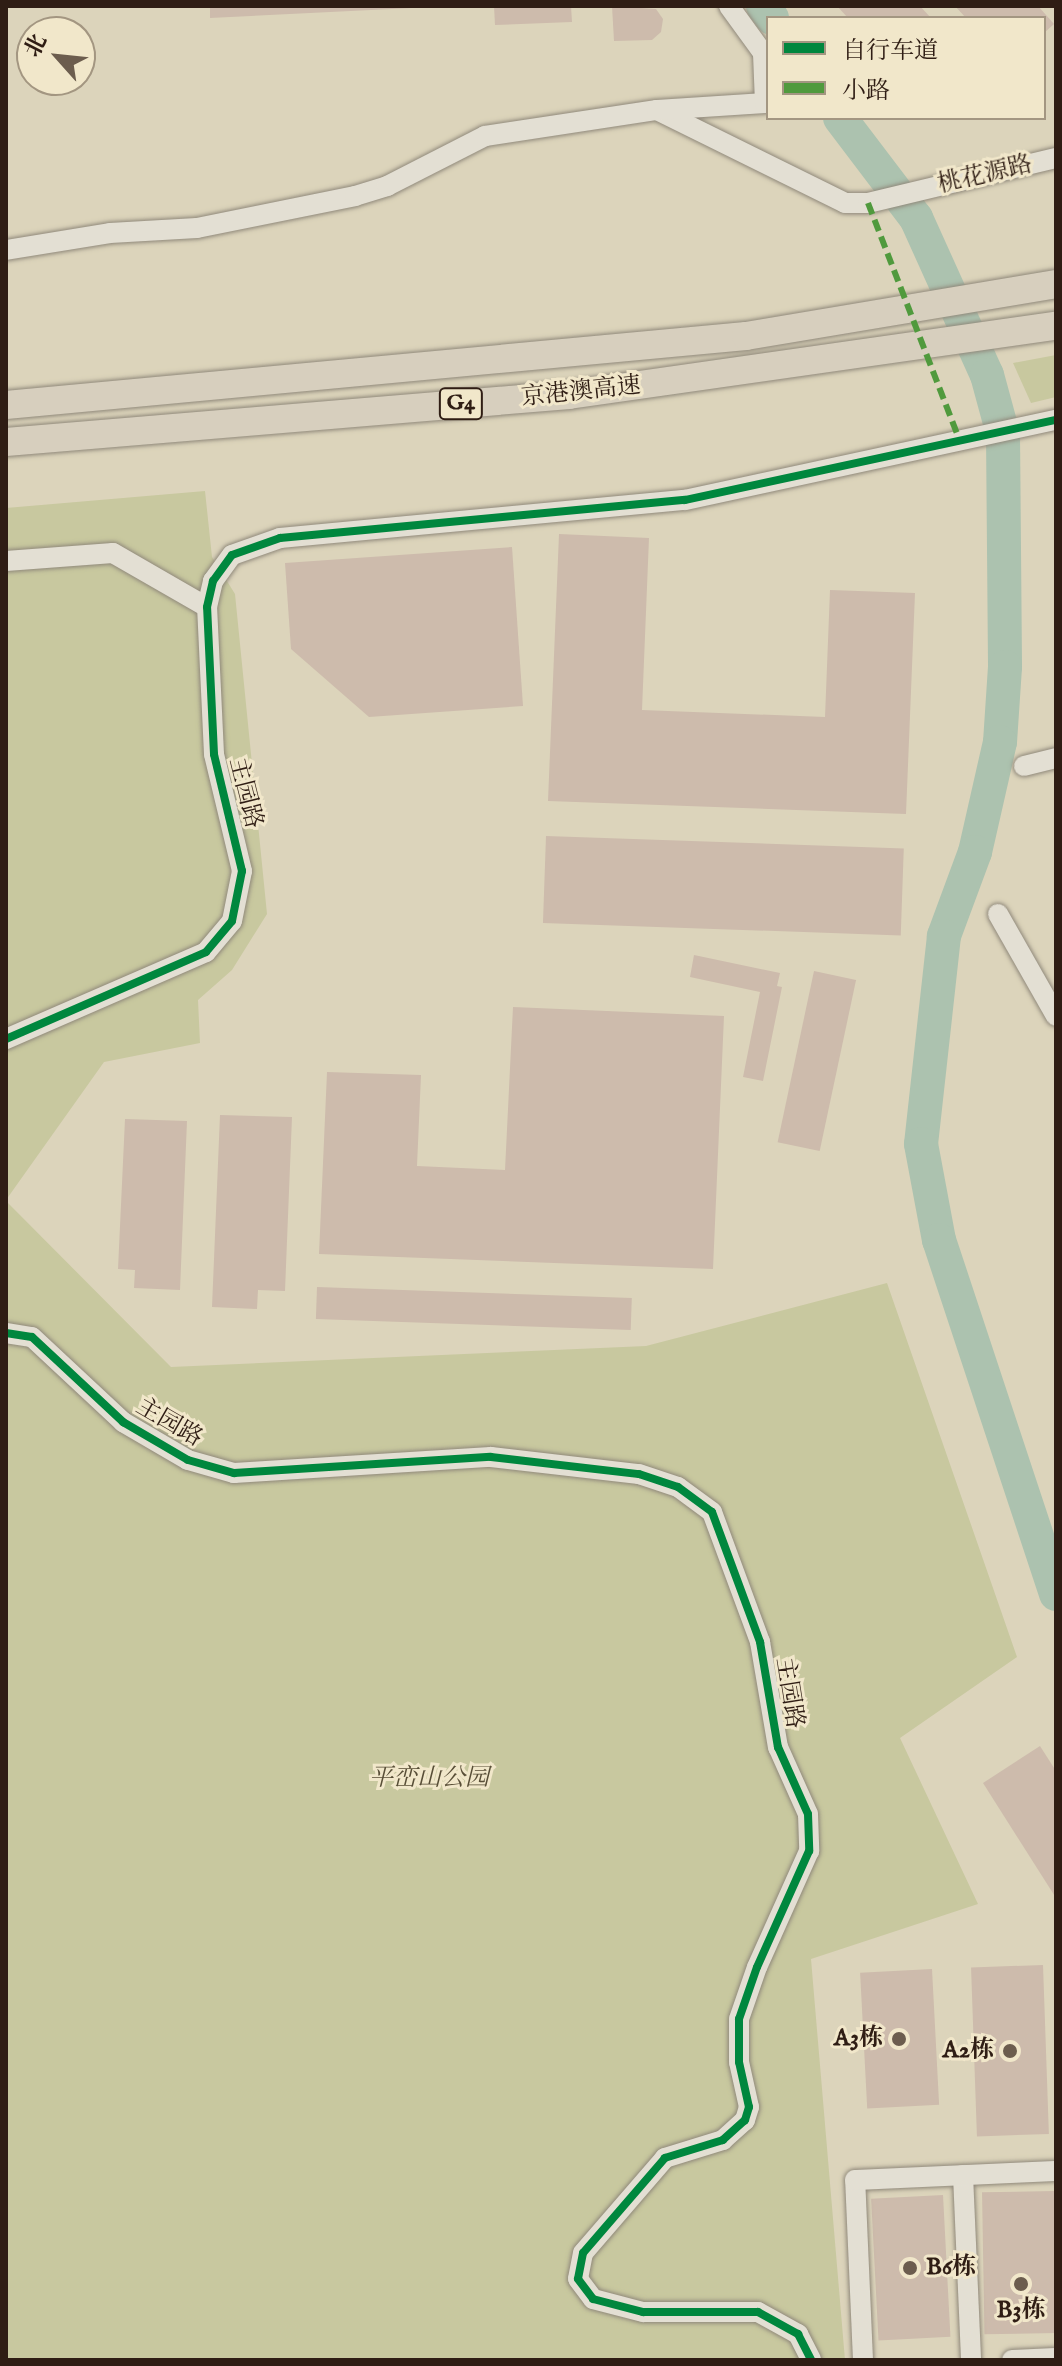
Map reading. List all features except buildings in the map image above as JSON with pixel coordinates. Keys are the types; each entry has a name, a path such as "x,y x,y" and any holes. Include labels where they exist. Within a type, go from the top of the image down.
{"highway":[{"name":"京港澳高速","path":"6,405 555,357 746,336 1056,284"},
{"name":"京港澳高速","path":"6,442 569,395 915,350 1044,329"}],"street":[{"path":"6,250 110,233 197,228 355,196 387,186 485,136 657,110 765,103 763,53 729,6"},
{"name":"桃花源路","path":"657,110 829,198 868,203 1056,158"},
{"path":"6,561 113,553 207,607 225,561 268,540 685,500 961,444 1056,420"},
{"name":"主园路","path":"6,1039 206,952 232,921 242,871 214,754 207,607"},
{"path":"1024,766 1056,758"},
{"path":"998,914 1056,1016"},
{"name":"主园路","path":"6,1333 32,1337 123,1422 188,1460 234,1473 491,1457 639,1474 678,1487 712,1512 760,1642 778,1747 808,1814 809,1851 757,1967 739,2019 739,2062 749,2107 745,2120 723,2140 665,2158 583,2253 578,2279 593,2299 631,2310 766,2315 798,2334 811,2360"},
{"path":"863,2360 855,2180 1056,2171"},
{"path":"963,2175 971,2360"},
{"path":"1012,2360 1056,2358"}],"green space":[{"path":"1056,355 1056,397 1031,403 1013,363"},
{"path":"205,491 212,557 235,594 267,914 232,970 198,1000 200,1043 104,1062 6,1200 6,508"},
{"name":"平峦山公园","path":"6,1201 171,1367 646,1346 887,1283 1017,1657 900,1738 978,1904 811,1959 845,2360 6,2360"}],"waterway":[{"path":"763,6 770,16"},
{"path":"842,120 916,218 987,375 1003,434 1005,667 1000,742 975,852 944,936 921,1144 939,1240 1056,1594"}],"marked path":[{"path":"868,203 961,444"}],"cycle path":[{"path":"6,1039 206,952 232,921 242,871 214,754 207,607 213,581 232,555 280,538 685,500 1056,420"},
{"path":"6,1333 32,1337 123,1422 188,1460 234,1473 491,1457 639,1474 678,1487 712,1512 760,1642 778,1747 808,1814 809,1851 757,1967 739,2019 739,2062 749,2107 745,2120 723,2140 665,2158 583,2253 578,2279 593,2299 643,2312 758,2312 798,2334 811,2360"}],"place":[{"name":"A3栋","path":"899,2039"},
{"name":"A2栋","path":"1010,2051"},
{"name":"B6栋","path":"910,2268"},
{"name":"B3栋","path":"1021,2284"}]}
